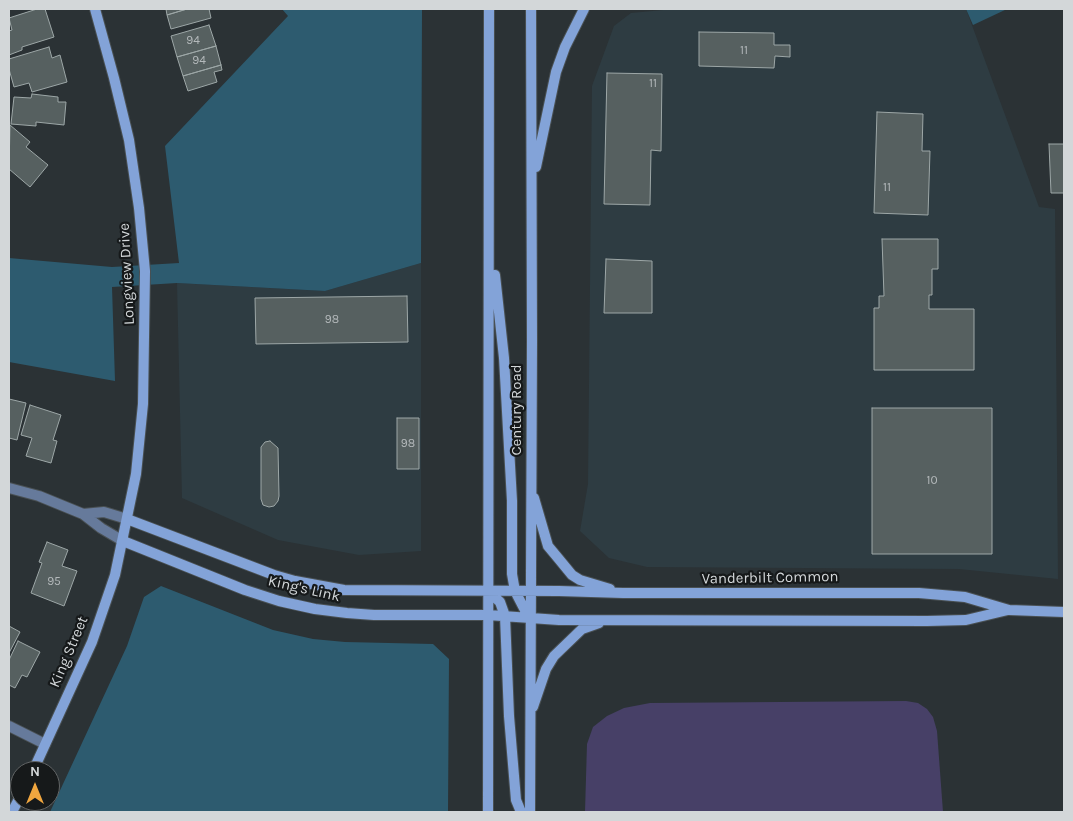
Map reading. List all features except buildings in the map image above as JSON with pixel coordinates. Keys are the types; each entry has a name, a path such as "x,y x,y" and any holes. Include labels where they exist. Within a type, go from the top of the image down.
{"main road":[{"name":"Longview Drive","path":"94,9 114,78 129,140 139,208 145,271 143,404 136,474 123,541"},
{"name":"Century Road","path":"488,812 489,9"},
{"name":"Century Road","path":"530,812 531,9"},
{"path":"532,192 556,72 564,47 584,9"},
{"path":"489,227 504,358 512,501 512,574 514,591 530,619"},
{"path":"531,489 548,546 572,575 580,580 623,594"},
{"name":"King's Link","path":"128,519 274,575 319,586 369,591 514,591"},
{"name":"King's Link","path":"123,541 245,590 315,609 374,616 505,616"},
{"name":"King Street","path":"37,761 92,642 115,575 123,541"},
{"path":"488,591 500,602 505,616 509,716 516,800 522,812"},
{"name":"Vanderbilt Common","path":"514,591 623,594 919,593 965,597 1009,610 1064,612"},
{"name":"Vanderbilt Common","path":"505,616 530,619 606,621 966,620 1009,610"},
{"path":"530,716 546,669 554,656 582,629 606,621"}],"street":[{"path":"9,488 39,496 83,514 101,528 123,541"},
{"path":"83,514 104,512 128,519"},
{"path":"9,726 45,744"}],"shaded area":[{"path":"282,9 422,9 421,263 325,291 177,283 112,287 115,381 9,362 9,258 112,267 179,263 165,146 288,16"},
{"path":"674,9 966,9 1039,207 1055,209 1058,579 959,569 647,567 609,558 580,531 588,484 592,86 614,26 631,13"},
{"path":"966,9 1007,9 973,25"},
{"path":"421,263 421,551 359,555 278,540 182,498 177,283 325,291"},
{"path":"161,586 273,630 313,639 345,642 433,644 449,659 448,812 50,812 60,811 60,790 127,646 144,597"},
{"path":"906,701 918,703 927,709 933,717 937,731 943,812 585,812 587,744 593,727 607,716 624,708 650,703"}]}
